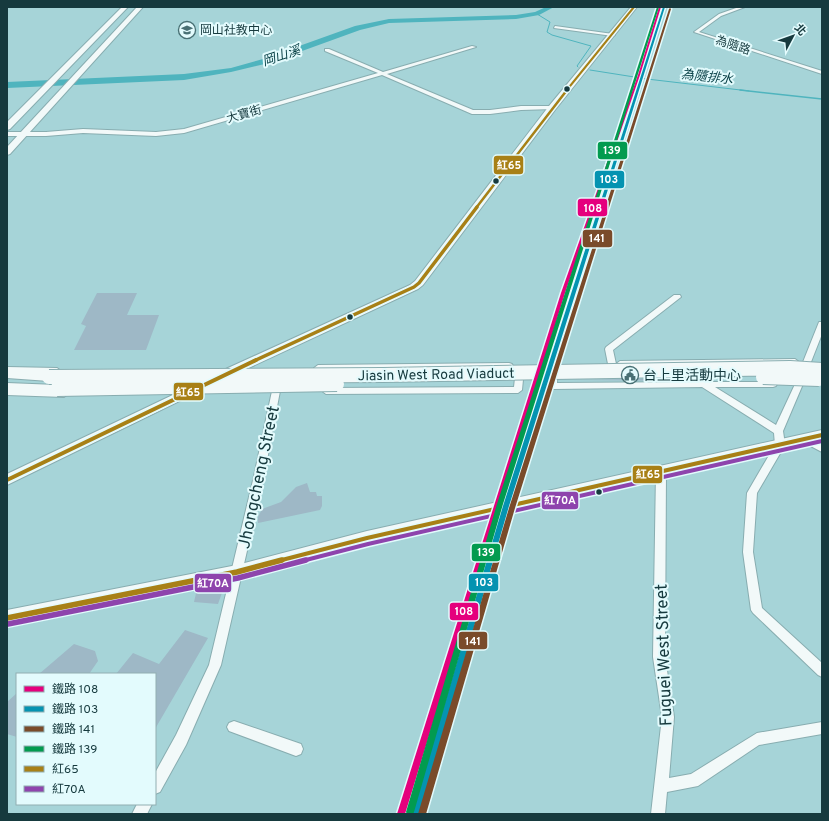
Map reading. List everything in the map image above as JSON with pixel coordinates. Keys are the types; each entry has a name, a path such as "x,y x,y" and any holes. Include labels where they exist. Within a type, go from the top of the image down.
{"main road":[{"path":"7,127 125,7"},
{"path":"7,152 140,7"},
{"path":"7,618 237,572 295,558 366,538 661,472 779,438 804,439 822,435"}],"street":[{"path":"7,480 186,393 360,313 420,283 552,108 613,35 634,7"},
{"name":"為隨路","path":"743,7 720,15 696,32 822,73"},
{"path":"555,27 613,35"},
{"name":"大寶街","path":"7,134 83,131 156,134 184,131 474,47"},
{"path":"327,50 472,112 490,112 521,108 552,108"},
{"path":"612,364 609,349 677,297"},
{"path":"807,362 822,324"},
{"path":"822,364 778,361 566,365 554,368 553,386 703,384 822,385"},
{"path":"693,362 703,384 779,438"},
{"path":"7,370 235,370 520,366 518,390 276,391 92,394 7,392"},
{"name":"Jiasin West Road Viaduct","path":"7,374 49,377 375,375 790,368 822,370"},
{"path":"92,394 102,371"},
{"name":"Jiasin West Road Viaduct","path":"7,387 57,389 756,377 822,379"},
{"path":"800,384 779,438 752,493 748,552 757,610 822,671"},
{"name":"Jhongcheng Street","path":"156,785 181,740 215,665 237,572 276,391"},
{"path":"804,439 822,449"},
{"name":"Fuguei West Street","path":"658,814 668,717 660,657 661,472"},
{"path":"234,727 296,749"},
{"path":"660,786 693,781 757,739 822,728"},
{"path":"139,814 144,805"}],"building":[{"path":"97,293 137,293 127,315 159,315 146,350 74,350 86,326 81,324"},
{"path":"693,378 694,381 571,380"},
{"path":"307,483 310,492 316,492 317,496 322,496 322,506 320,510 258,523 258,517 262,509 281,502 296,487"},
{"path":"219,584 223,590 218,604 194,602 197,589"},
{"path":"185,630 208,638 156,727 156,673 117,673 133,653 159,664"},
{"path":"74,644 95,651 98,661 90,673 40,673"},
{"path":"16,694 16,737 7,734 7,702"}],"waterway":[{"name":"岡山溪","path":"7,85 184,77 231,70 266,61 358,28 389,21 516,17 537,14 551,7"},
{"name":"為隨排水","path":"537,14 550,22 547,32 552,35 591,46 577,66 578,67"},
{"name":"為隨排水","path":"590,70 647,79 747,91"},
{"name":"為隨排水","path":"740,90 747,91"},
{"name":"為隨排水","path":"747,91 822,99"}],"rail line":[{"name":"139","path":"410,812 500,504 658,7"},
{"name":"108","path":"401,814 563,293 639,75 660,7"},
{"name":"103","path":"416,814 506,506 664,7"},
{"name":"141","path":"422,814 512,508 670,9"}],"transit line":[{"name":"紅65","path":"7,480 186,393 414,287 419,283 552,108 634,7"},
{"name":"紅65","path":"7,618 237,572 367,538 822,435"},
{"name":"紅70A","path":"8,624 238,578 368,544 822,441"}],"place":[{"name":"岡山社教中心","path":"187,30"},
{"name":"台上里活動中心","path":"630,375"}]}
